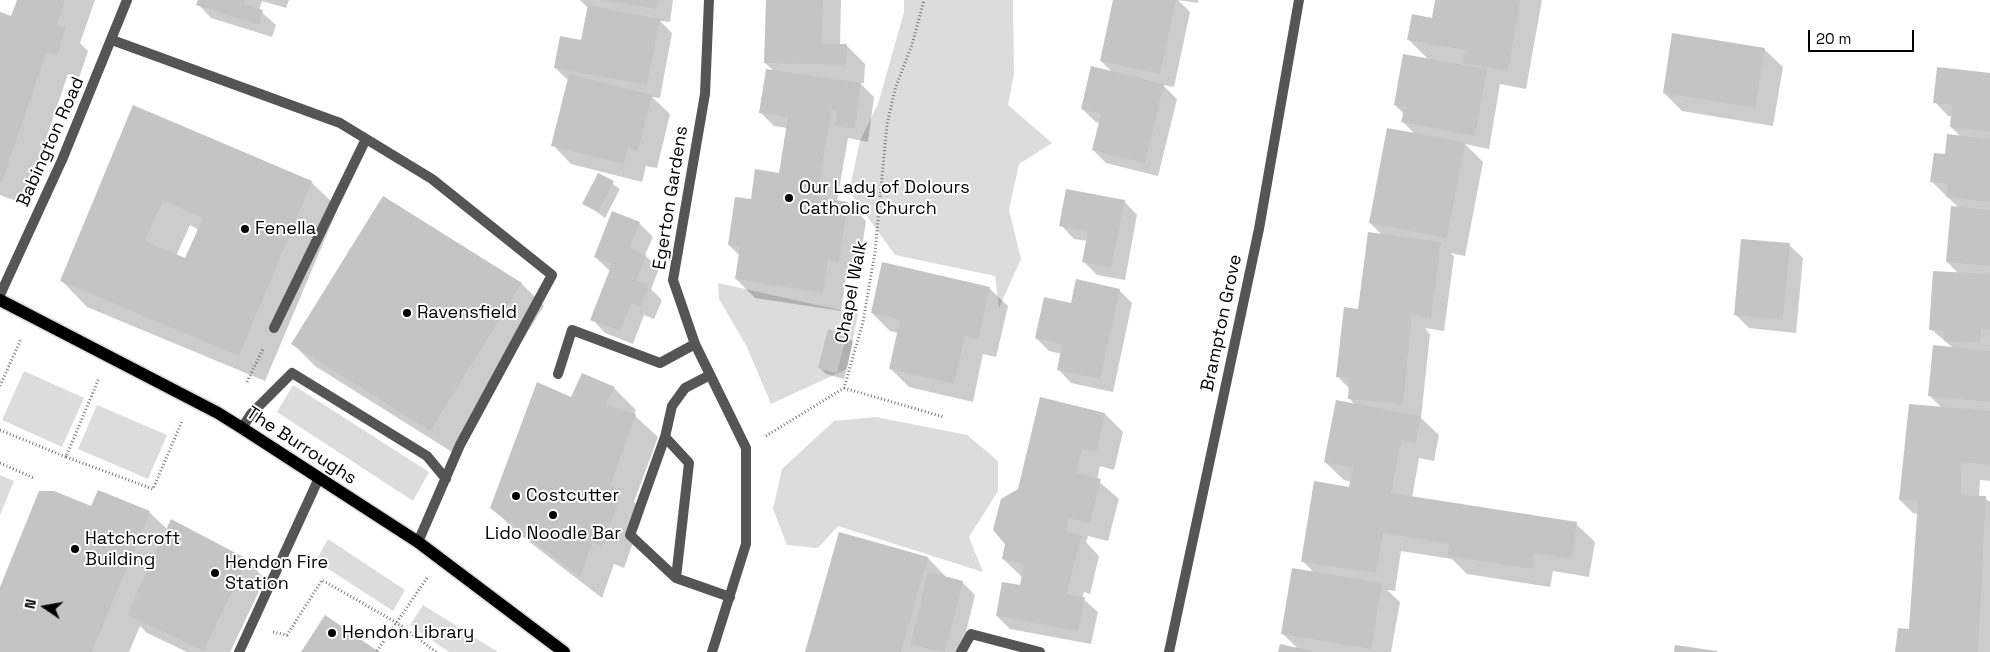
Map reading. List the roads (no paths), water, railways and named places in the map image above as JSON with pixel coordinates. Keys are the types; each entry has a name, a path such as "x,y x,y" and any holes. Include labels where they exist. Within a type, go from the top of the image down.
{"main road":[{"name":"The Burroughs","path":"0,300 218,413 242,428 418,542 558,650"}],"street":[{"name":"Babington Road","path":"0,295 62,160 127,0"},
{"name":"Egerton Gardens","path":"709,0 705,94 673,280 695,344 746,448 746,544 712,652"},
{"name":"Brampton Grove","path":"1169,652 1259,229 1299,0"},
{"path":"112,40 340,123 432,179 552,275 460,445 418,542"},
{"path":"274,328 366,139"},
{"path":"558,374 572,330 660,363 695,344"},
{"path":"242,428 251,414 292,373 427,456 446,478"},
{"path":"710,375 685,388 672,406 665,437 630,535 676,578 730,597"},
{"path":"665,437 689,463 676,578"},
{"path":"239,652 319,478"},
{"path":"961,652 971,634 1040,652"}],"place":[{"name":"Our Lady of Dolours Catholic Church","path":"789,198"},
{"name":"Fenella","path":"245,229"},
{"name":"Ravensfield","path":"407,313"},
{"name":"Costcutter","path":"516,496"},
{"name":"Lido Noodle Bar","path":"553,515"},
{"name":"Hatchcroft Building","path":"75,549"},
{"name":"Hendon Fire Station","path":"215,573"},
{"name":"Hendon Library","path":"332,633"}]}
